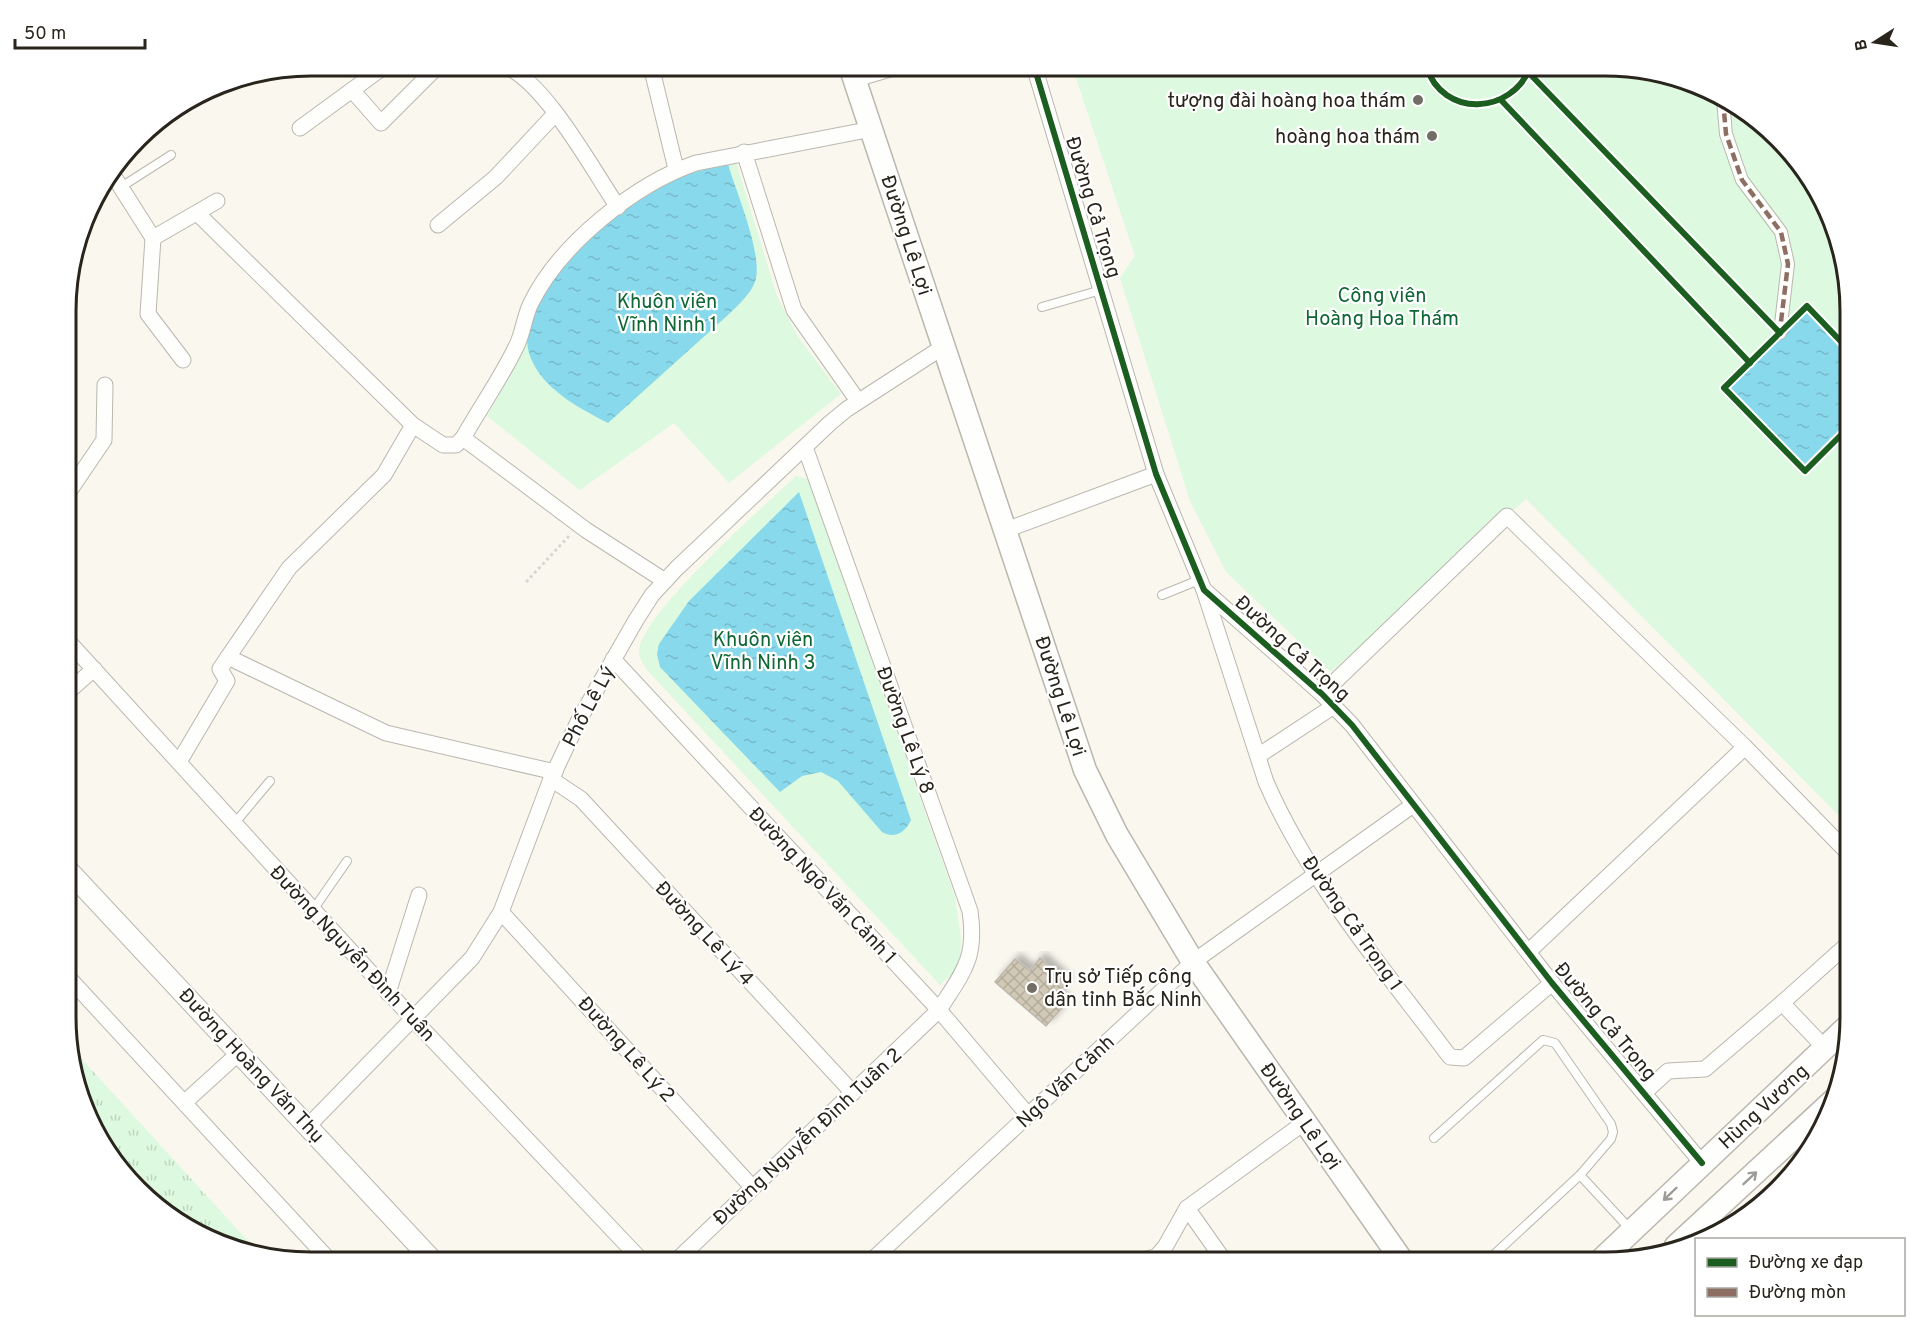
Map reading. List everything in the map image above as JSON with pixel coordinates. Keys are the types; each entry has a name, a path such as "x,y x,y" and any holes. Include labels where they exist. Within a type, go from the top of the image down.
{"main road":[{"name":"Đường Lê Lợi","path":"854,76 1094,791 1117,835 1193,962 1396,1252"},
{"name":"Hùng Vương","path":"1610,1252 1840,1034"},
{"path":"1685,1238 1819,1113"}],"street":[{"path":"300,128 371,76"},
{"path":"352,90 381,123 428,76"},
{"path":"520,76 531,83 555,114 618,207"},
{"path":"653,76 676,170"},
{"name":"Đường Cả Trọng","path":"1037,76 1156,474 1201,585 1334,706 1552,983 1702,1163"},
{"path":"1724,108 1726,135 1742,180 1781,232 1788,264 1780,333"},
{"path":"438,225 496,177 555,114"},
{"path":"197,213 413,425 443,445 456,444 463,438 518,345 532,302 557,266 592,226 645,186 676,170 744,152 872,129"},
{"path":"744,152 794,310 858,401"},
{"path":"116,180 153,237 148,314 183,360"},
{"path":"153,237 217,201"},
{"name":"Phố Lê Lý","path":"309,1125 472,958 501,912 553,776 579,720 636,620 665,581 805,447 858,401 943,346"},
{"path":"76,481 104,440 107,394 105,386"},
{"path":"179,762 227,681 220,669 289,568 384,475 413,425"},
{"path":"463,438 580,525 665,581"},
{"name":"Đường Lê Lý 8","path":"805,447 970,911 974,937 969,961 939,1010"},
{"path":"1005,530 1156,474"},
{"path":"1322,694 1508,516 1745,747 1840,844"},
{"name":"Đường Cả Trọng 1","path":"1201,585 1277,808 1315,875 1450,1057 1464,1058 1552,983"},
{"name":"Đường Nguyễn Đình Tuân","path":"76,650 388,993 634,1252"},
{"path":"228,657 386,734 553,776"},
{"name":"Đường Ngô Văn Cảnh 1","path":"613,659 939,1010 1028,1115"},
{"path":"76,685 94,669"},
{"path":"1258,756 1334,706"},
{"path":"1528,952 1745,747"},
{"name":"Đường Lê Lý 4","path":"553,776 581,799 853,1093"},
{"name":"Ngô Văn Cảnh","path":"881,1252 1193,962 1413,805"},
{"name":"Đường Hoàng Văn Thụ","path":"76,878 309,1125 420,1252"},
{"path":"388,993 420,895"},
{"name":"Đường Lê Lý 2","path":"501,912 752,1187"},
{"path":"1644,1093 1668,1071 1705,1069 1840,952"},
{"path":"76,985 186,1102 322,1252"},
{"path":"1782,1003 1825,1048"},
{"name":"Đường Nguyễn Đình Tuân 2","path":"685,1252 939,1010"},
{"path":"186,1102 240,1052"},
{"path":"1161,1252 1187,1208 1305,1122"},
{"path":"1187,1208 1217,1252"}],"lane":[{"path":"119,176 171,154"},
{"path":"1042,307 1101,290"},
{"path":"1162,595 1201,585"},
{"path":"234,824 270,781"},
{"path":"313,909 347,861"},
{"path":"1434,1138 1543,1040 1550,1040 1611,1124 1613,1132 1611,1139 1580,1175 1497,1252"},
{"path":"1580,1175 1632,1230"}],"path":[{"path":"526,582 580,525"}],"green space":[{"name":"Công viên Hoàng Hoa Thám","path":"1075,76 1621,77 1651,81 1695,94 1749,125 1772,145 1792,168 1809,194 1828,236 1836,266 1840,296 1840,817 1526,499 1331,672 1226,572 1190,501 1120,278 1135,256"},
{"name":"Khuôn viên Vĩnh Ninh 1","path":"735,159 777,296 798,337 841,394 729,483 674,423 580,490 487,416 517,363 529,316 570,256 671,176"},
{"name":"Khuôn viên Vĩnh Ninh 3","path":"796,476 808,479 955,897 961,939 960,967 940,985 647,670 639,654 643,637 680,589"},
{"path":"80,1058 250,1243 222,1234 194,1220 168,1203 145,1183 125,1160 108,1134 94,1106"}],"water":[{"path":"728,164 753,241 757,271 753,287 728,315 608,423 585,411 552,388 536,368 530,356 528,333 535,308 550,282 571,257 620,214 671,181"},
{"path":"1807,306 1840,341 1840,436 1805,471 1724,388"},
{"path":"799,492 911,820 899,834 891,835 882,832 838,781 821,772 802,776 780,792 660,667 657,654 659,644 689,601"}],"building":[{"name":"Trụ sở Tiếp công dân tỉnh Bắc Ninh","path":"1040,958 1067,982 1056,994 1066,1003 1046,1026 995,982 1015,959 1030,971"}],"marked path":[{"path":"1724,108 1726,134 1742,180 1781,232 1788,264 1780,330"}],"cycle path":[{"path":"1037,76 1156,474 1204,590 1322,694 1352,725 1552,983 1702,1163"},
{"path":"1431,76 1447,95 1462,102 1478,104 1494,102 1509,94 1525,76"},
{"path":"1532,76 1780,333"},
{"path":"1501,100 1750,363"},
{"path":"1840,341 1807,306 1724,388 1805,471 1840,436"}],"place":[{"name":"tượng đài hoàng hoa thám","path":"1418,100"},
{"name":"hoàng hoa thám","path":"1432,136"},
{"name":"Trụ sở Tiếp công dân tỉnh Bắc Ninh","path":"1032,988"}]}
